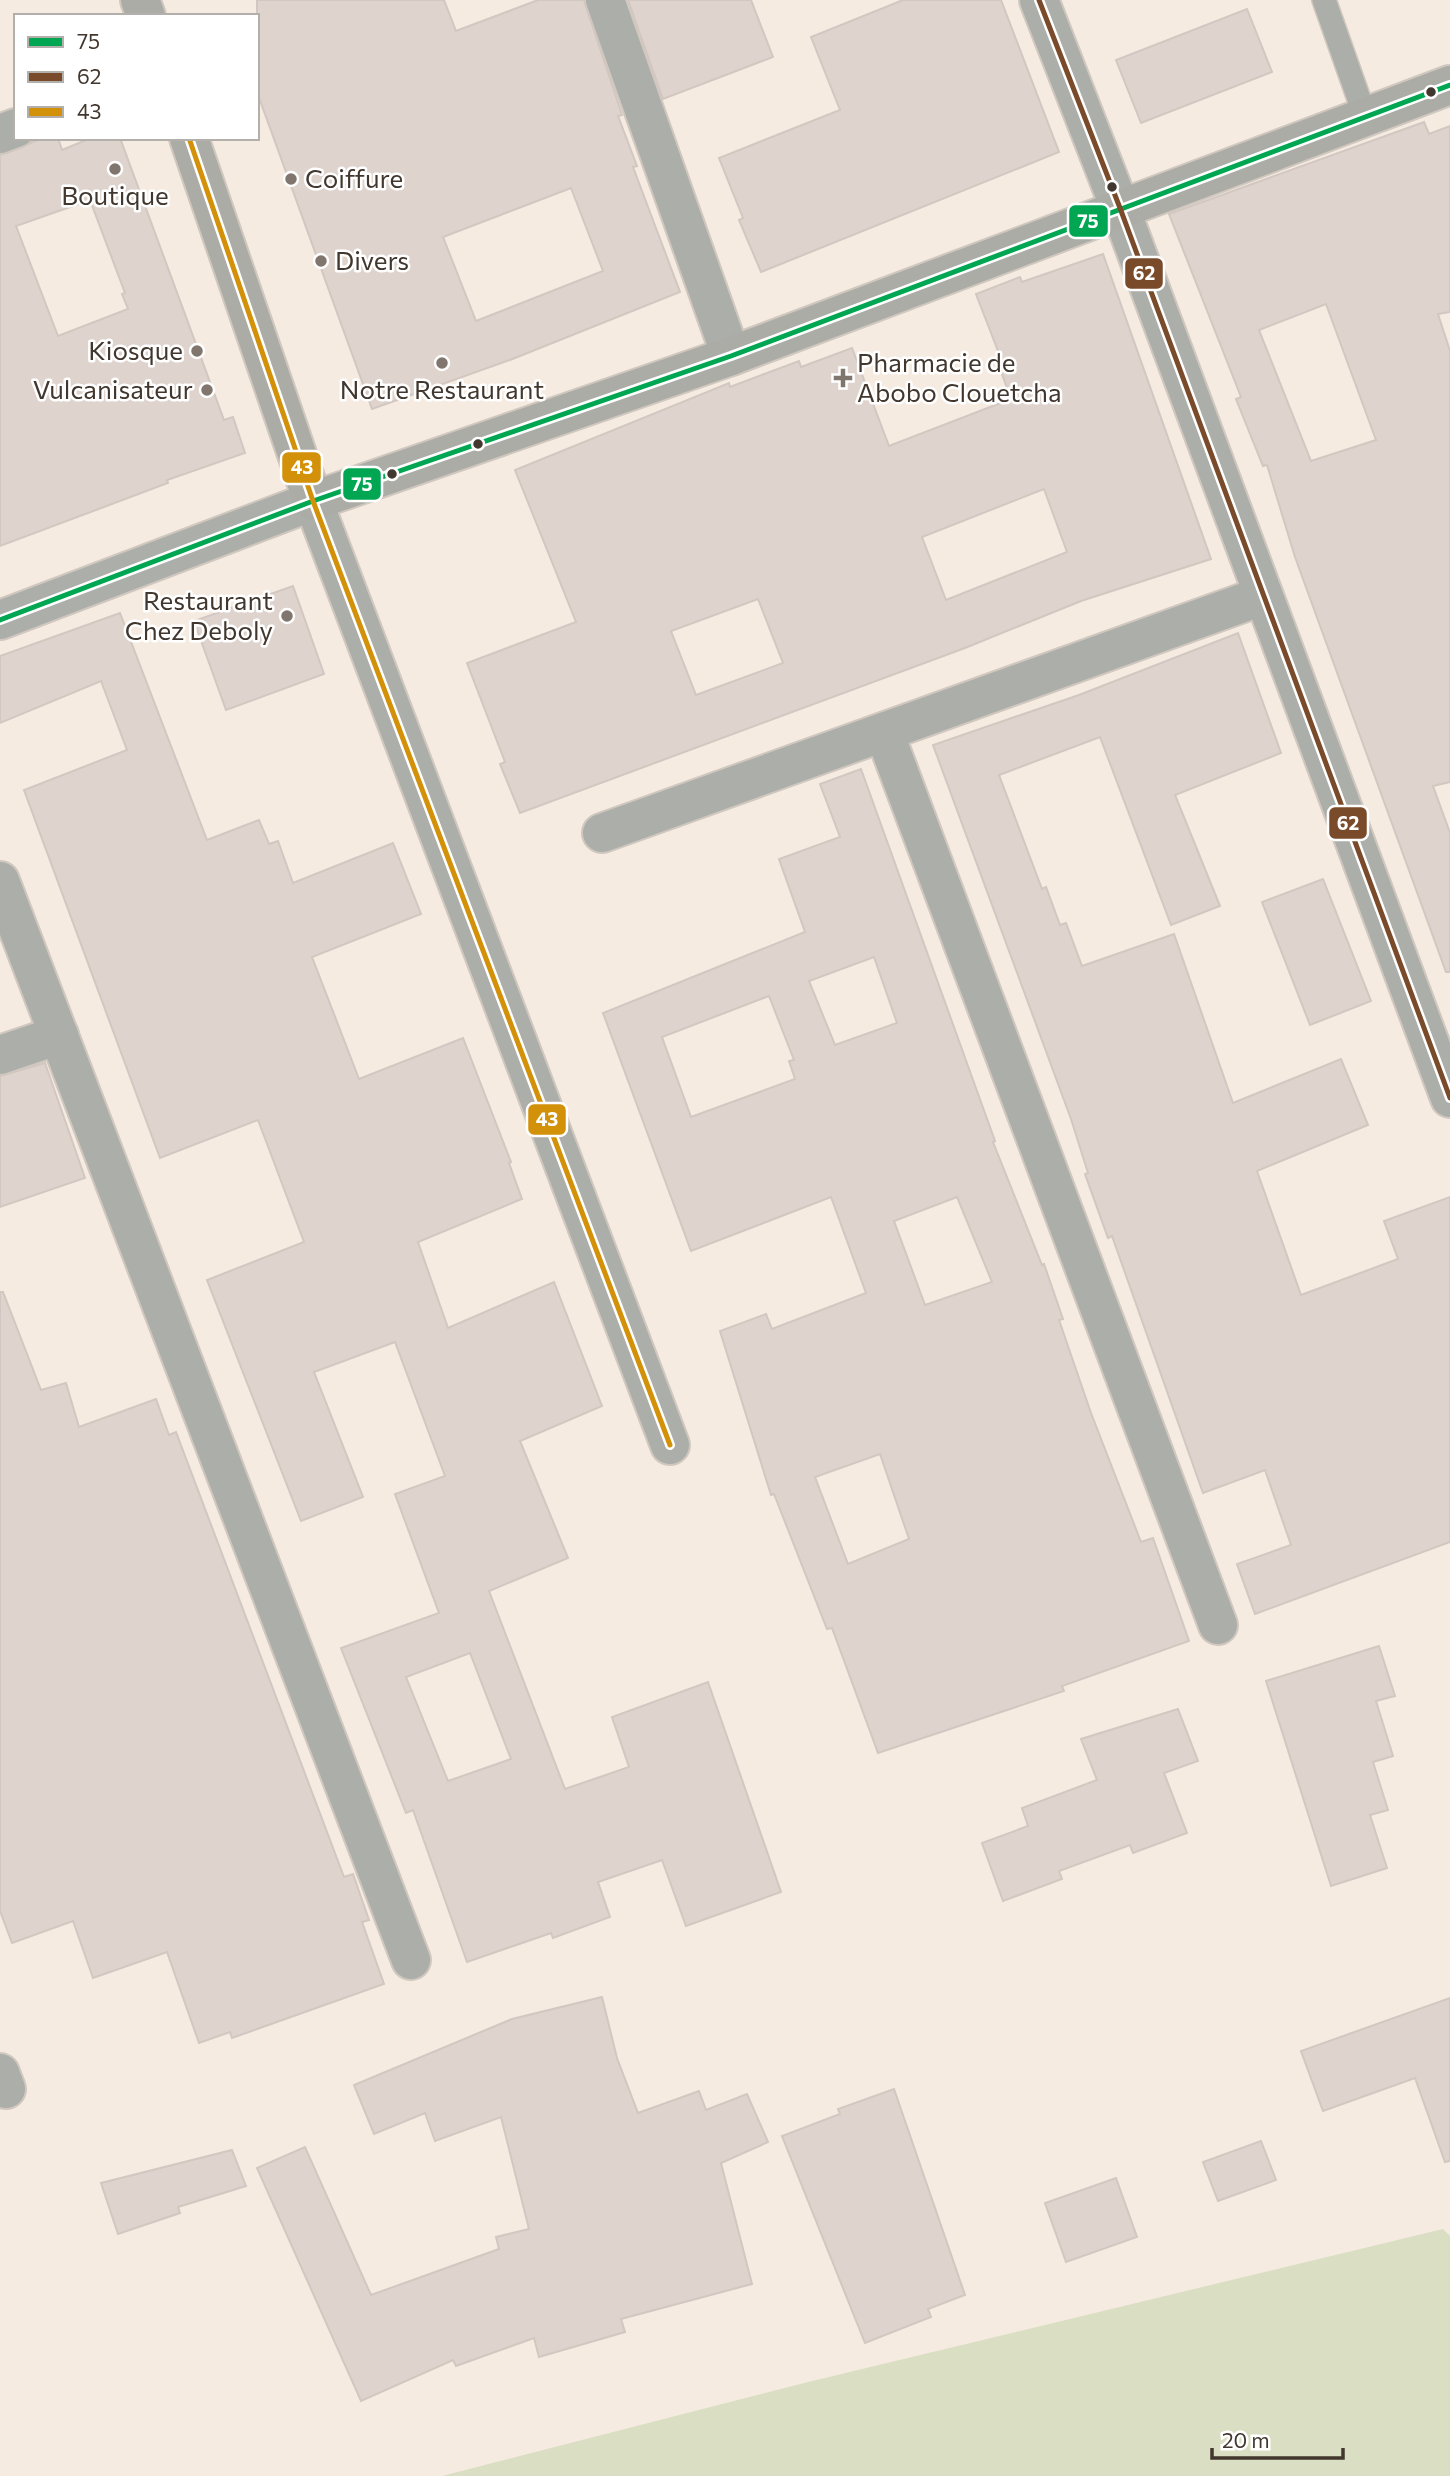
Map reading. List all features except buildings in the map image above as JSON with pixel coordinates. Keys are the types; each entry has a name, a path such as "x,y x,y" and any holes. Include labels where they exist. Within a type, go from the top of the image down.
{"street":[{"path":"605,0 731,356"},
{"path":"1039,0 1120,208 1450,1098"},
{"path":"0,620 313,501 731,356 1450,85"},
{"path":"190,140 313,501 670,1445"},
{"path":"602,833 1262,596"},
{"path":"884,732 1219,1625"},
{"path":"0,881 411,1960"},
{"path":"0,1055 59,1035"}],"lane":[{"path":"1324,0 1365,116"}],"green space":[{"path":"1443,2229 1450,2236 1450,2476 442,2476 808,2382"}],"transit line":[{"name":"62","path":"1039,0 1120,208 1450,1098"},
{"name":"75","path":"0,620 313,501 731,356 1450,85"},
{"name":"43","path":"190,140 313,501 670,1445"}],"place":[{"name":"Boutique","path":"115,169"},
{"name":"Coiffure","path":"291,179"},
{"name":"Divers","path":"321,261"},
{"name":"Kiosque","path":"197,351"},
{"name":"Notre Restaurant","path":"442,363"},
{"name":"Pharmacie de Abobo Clouetcha","path":"843,378"},
{"name":"Vulcanisateur","path":"207,390"},
{"name":"Restaurant Chez Deboly","path":"287,616"}]}
